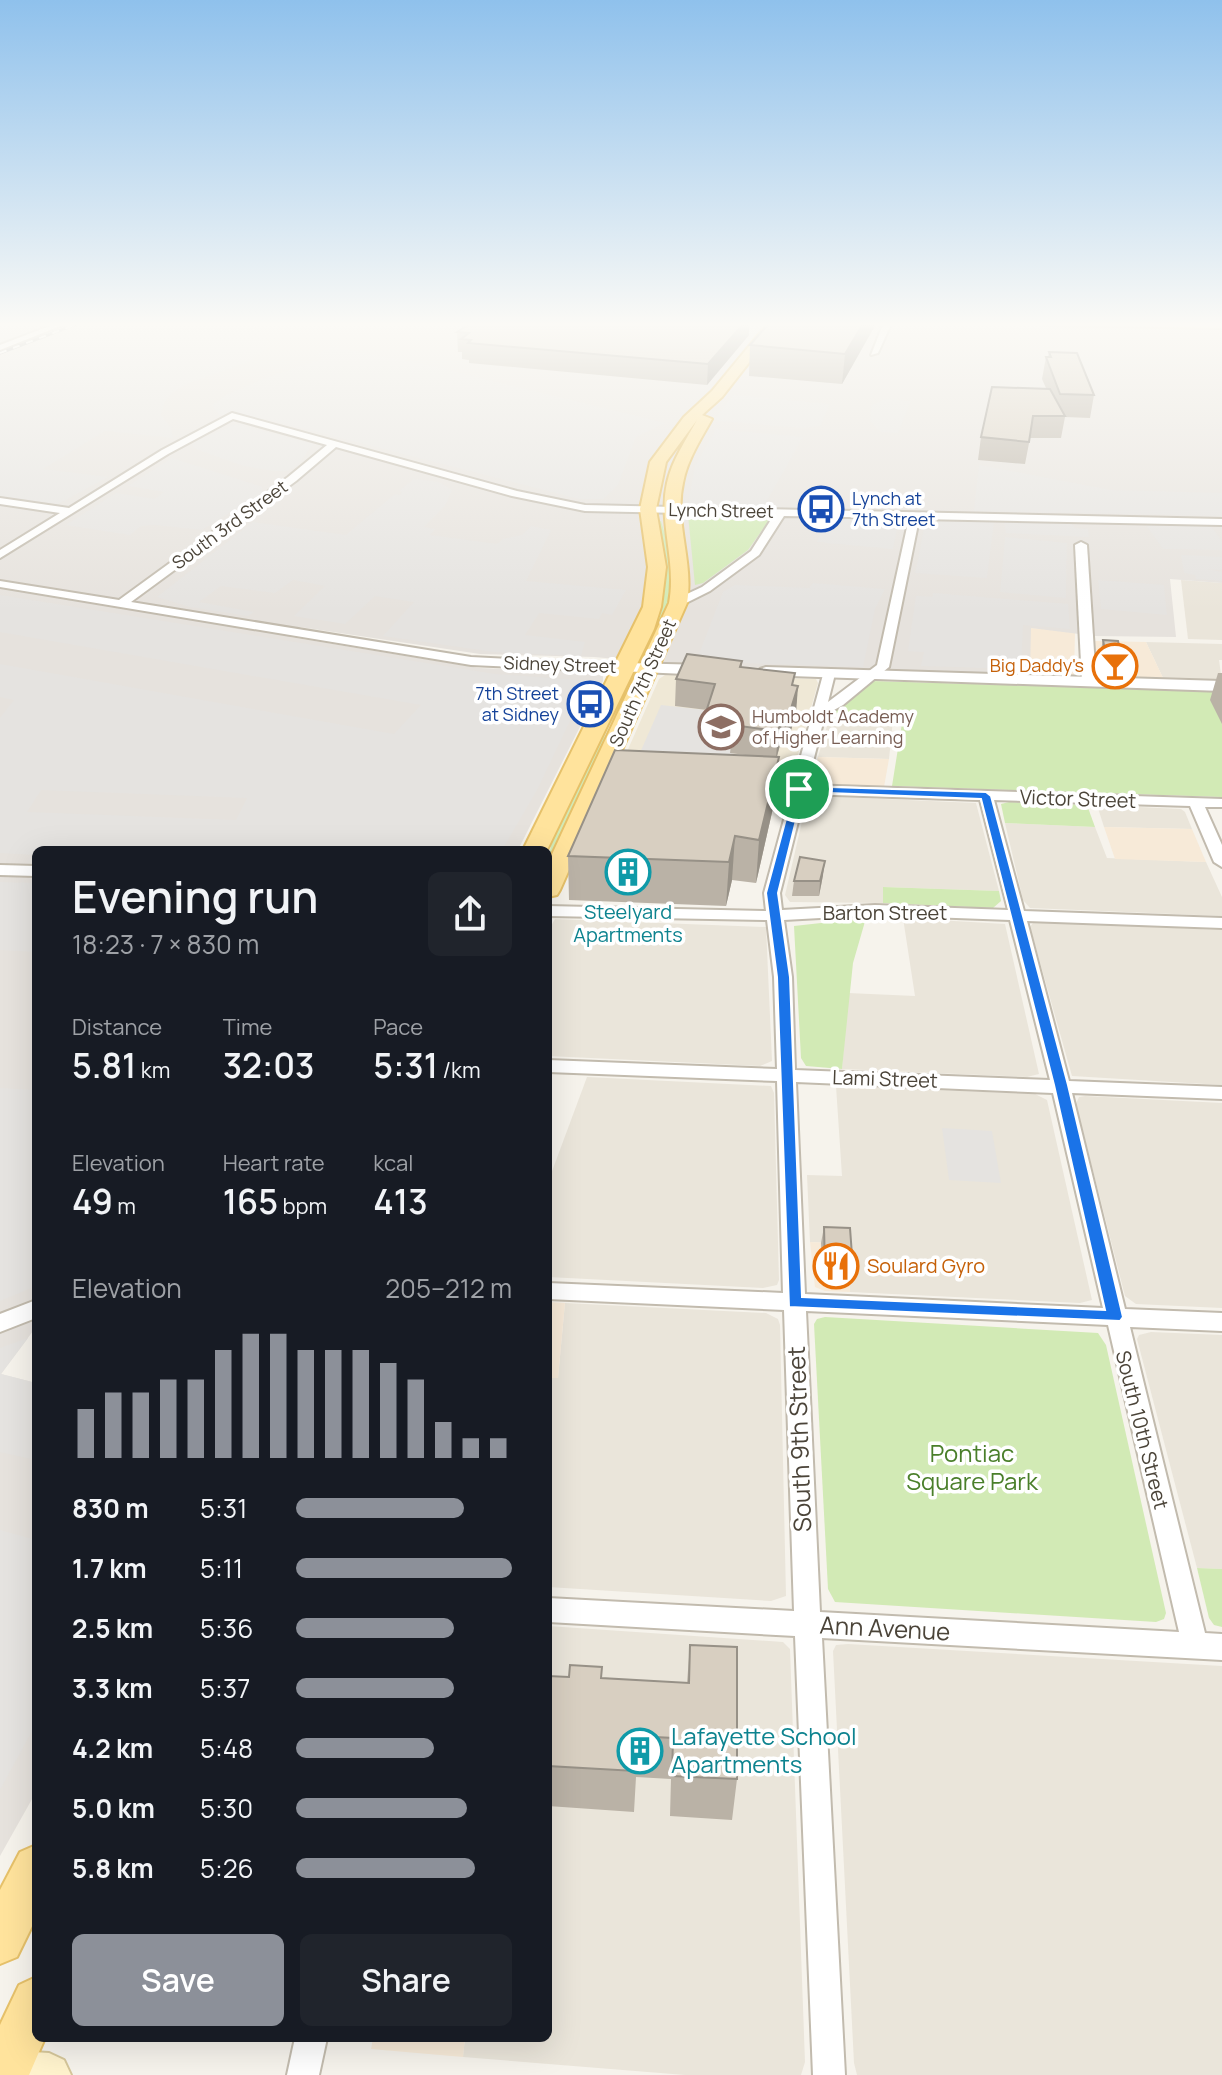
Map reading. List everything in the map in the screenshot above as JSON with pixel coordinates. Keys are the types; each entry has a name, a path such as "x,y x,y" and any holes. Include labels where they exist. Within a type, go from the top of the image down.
{"main road":[{"path":"648,509 653,478 661,456 690,419"},
{"path":"678,603 683,559 673,510 674,490 679,470 705,419"},
{"name":"South 7th Street","path":"537,846 652,607 657,567 648,509"},
{"name":"South 7th Street","path":"552,883 606,783 678,603"},
{"path":"0,1940 19,1895"},
{"path":"14,2073 32,2015"}],"street":[{"name":"Lynch Street","path":"70,511 165,452 227,419"},
{"name":"Lynch Street","path":"242,419 516,494 585,508 1222,522"},
{"name":"South 3rd Street","path":"123,602 292,479 334,444"},
{"path":"0,501 70,511"},
{"path":"0,555 70,511"},
{"name":"South 7th Street","path":"678,603 706,589 755,553 781,512"},
{"path":"819,713 874,675 885,662 915,514"},
{"path":"1081,545 1089,682"},
{"name":"Sidney Street","path":"0,584 471,661 722,671"},
{"path":"750,672 1222,686"},
{"name":"South 9th Street","path":"829,674 772,893 783,977 829,2075"},
{"name":"Victor Street","path":"737,787 1222,803"},
{"name":"South 10th Street","path":"986,796 1061,1085 1195,1645"},
{"path":"1196,803 1222,862"},
{"path":"0,870 32,871"},
{"name":"Barton Street","path":"552,911 738,917 875,910 1222,923"},
{"name":"Lami Street","path":"552,1066 1222,1093"},
{"path":"552,1291 1222,1322"},
{"path":"0,1323 32,1311"},
{"name":"Ann Avenue","path":"552,1610 1222,1647"},
{"path":"303,2075 310,2042"}],"shaded area":[{"path":"0,419 1222,419 1222,583 1170,579 1176,637 1095,636 1031,628 1030,675 685,665 594,657 480,654 300,627 290,637 479,668 589,672 603,676 520,846 32,846 32,1332 1,1374 32,1382 32,1799 0,1856"},
{"path":"0,419 164,419 171,428 173,438 105,431 43,469 108,477 58,504 0,496"},
{"path":"258,419 648,419 665,423 636,437 618,485 603,499 579,499"},
{"path":"716,419 823,419 820,426 802,428"},
{"path":"904,419 898,433 881,432 870,421"},
{"path":"236,424 313,444 298,465 288,471 244,466 193,448 192,443"},
{"path":"716,429 803,437 764,506 688,504 695,466"},
{"path":"172,458 262,487 262,493 202,530 155,525 141,526 130,535 66,525 116,493 155,499 164,492 128,486"},
{"path":"979,465 1111,490 1222,493 1222,516 974,511"},
{"path":"414,479 439,482 452,490 445,506 424,527 435,529 430,535 497,544 503,539 522,535 531,526 551,530 526,581 626,590 612,615 602,613 599,619 539,613 525,635 585,642 581,656 494,652 383,636 414,602 375,596 345,624 294,616 325,586 293,580 275,593 221,586 199,602 254,612 248,616 190,607 157,597 253,522 346,535 395,494 400,495 402,492 399,491"},
{"path":"827,516 899,520 893,549 817,542"},
{"path":"926,519 994,522 987,578 915,573"},
{"path":"1004,522 1071,523 1075,528 1088,529 1089,537 1006,533"},
{"path":"1145,524 1211,526 1222,541 1222,550 1163,549"},
{"path":"1005,537 1067,543 1066,598 1000,592"},
{"path":"1181,555 1222,557 1222,570 1206,569 1222,572 1222,581 1196,579 1195,575 1184,573"},
{"path":"1098,580 1164,585 1167,615 1101,609"},
{"path":"1181,580 1222,583 1222,640 1188,639"},
{"path":"813,583 885,589 875,609 863,667 709,662 699,654 723,592 735,585 809,588"},
{"path":"933,593 1068,604 1070,629 1023,625 1021,669 921,666 924,652 908,651 916,596 932,597"},
{"path":"0,595 495,674 589,681 537,790 504,846 32,846 32,855 0,853 0,718 14,700 0,697 0,664 394,734 421,705 0,632","holes":["41,790 247,798 236,820 27,812"]},
{"path":"1030,628 1075,631 1074,676 1030,675"},
{"path":"1095,641 1146,642 1164,680 1098,676"},
{"path":"1146,642 1222,644 1222,660 1219,660 1222,682 1164,680"},
{"name":"Humboldt Academy of Higher Learning","path":"665,675 816,679 818,683 791,780 784,783 628,778 618,772 659,679"},
{"path":"661,705 714,711 706,737 733,745 731,753 785,762 782,779 632,771"},
{"path":"829,719 893,720 889,759 818,757"},
{"path":"818,757 889,759 884,787 816,784 813,779"},
{"path":"816,796 976,803 999,891 884,887 883,903 790,902 785,895 807,800"},
{"path":"1097,805 1181,809 1192,829 1104,827"},
{"path":"1005,823 1095,827 1107,858 1206,862 1222,897 1222,916 1030,908 1023,900"},
{"path":"1104,827 1192,829 1206,862 1115,859"},
{"path":"0,882 32,883 32,952 0,950"},
{"path":"903,918 1005,924 1039,1074 1027,1077 842,1069 848,993 915,996"},
{"path":"555,919 766,927 772,1061 760,1066 552,1056 552,924"},
{"path":"1038,922 1222,930 1222,1085 1072,1076 1030,927"},
{"path":"587,1077 771,1086 774,1093 777,1285 763,1288 552,1277 552,1171"},
{"path":"836,1086 1035,1094 1047,1100 1092,1300 1080,1303 850,1292 848,1244 810,1242 807,1175 842,1176"},
{"path":"0,1088 32,1090 32,1288 0,1301"},
{"path":"1079,1097 1222,1103 1222,1308 1136,1304 1125,1296 1076,1104"},
{"path":"942,1128 992,1131 1001,1183 949,1180"},
{"name":"Soulard Gyro","path":"810,1242 848,1244 850,1292 825,1291 815,1287"},
{"path":"552,1302 565,1303 558,1378 552,1378"},
{"path":"565,1303 766,1313 778,1319 786,1596 771,1601 552,1587 552,1378 558,1378"},
{"path":"1151,1332 1222,1335 1222,1569 1197,1568 1137,1339 1139,1335"},
{"path":"28,1338 1,1374 32,1382 32,1459 0,1452 0,1348"},
{"path":"0,1530 32,1539 32,1731 0,1790"},
{"path":"552,1626 783,1642 790,1649 805,2062 801,2075 685,2075 463,2057 465,2042 552,2042"},
{"path":"836,1645 1222,1666 1222,2075 857,2075 833,1651"},
{"path":"372,2042 465,2042 463,2057 371,2049"}],"green space":[{"path":"688,515 760,516 767,518 768,522 748,550 703,583 695,585"},
{"path":"661,521 676,571 672,600 646,654 644,652 662,610 656,522"},
{"path":"872,681 1222,691 1222,797 892,786 903,717 831,713"},
{"path":"627,684 605,735 597,765 552,861 551,846 557,826 591,751"},
{"path":"1001,804 1087,805 1095,827 1005,823"},
{"path":"883,887 999,891 1001,901 993,908 883,903"},
{"path":"866,918 853,963 842,1069 806,1066 801,1058 794,926"},
{"name":"Pontiac Square Park","path":"817,1319 1098,1333 1106,1345 1166,1613 1164,1619 1156,1622 835,1602 828,1589 814,1324"},
{"path":"1197,1568 1222,1569 1222,1627 1214,1625 1209,1618"}],"building":[{"path":"985,419 1033,419 1029,442 981,437"},
{"path":"1103,640 1118,641 1122,658 1106,656"},
{"path":"687,654 742,661 740,667 795,673 792,685 798,686 788,718 782,717 778,731 732,725 735,718 713,715 715,710 707,709 715,684 676,679"},
{"path":"615,750 779,757 759,840 735,836 729,862 568,856"},
{"path":"800,857 825,861 820,881 794,881"},
{"path":"824,1227 850,1228 853,1269 825,1267"},
{"path":"690,1645 737,1647 737,1779 672,1776 673,1738 637,1736 635,1771 552,1766 552,1676 569,1677 570,1665 602,1667 601,1678 689,1683"}],"place":[{"name":"Lynch at 7th Street","path":"821,509"},
{"name":"Big Daddy's","path":"1115,666"},
{"name":"7th Street at Sidney","path":"590,704"},
{"name":"Humboldt Academy of Higher Learning","path":"721,727"},
{"name":"Steelyard Apartments","path":"628,872"},
{"name":"Soulard Gyro","path":"836,1266"},
{"name":"Lafayette School Apartments","path":"640,1751"}],"route":[{"path":"799,789 986,796 1061,1085 1115,1317 795,1303 783,977 780,934 772,893 799,789"}]}
